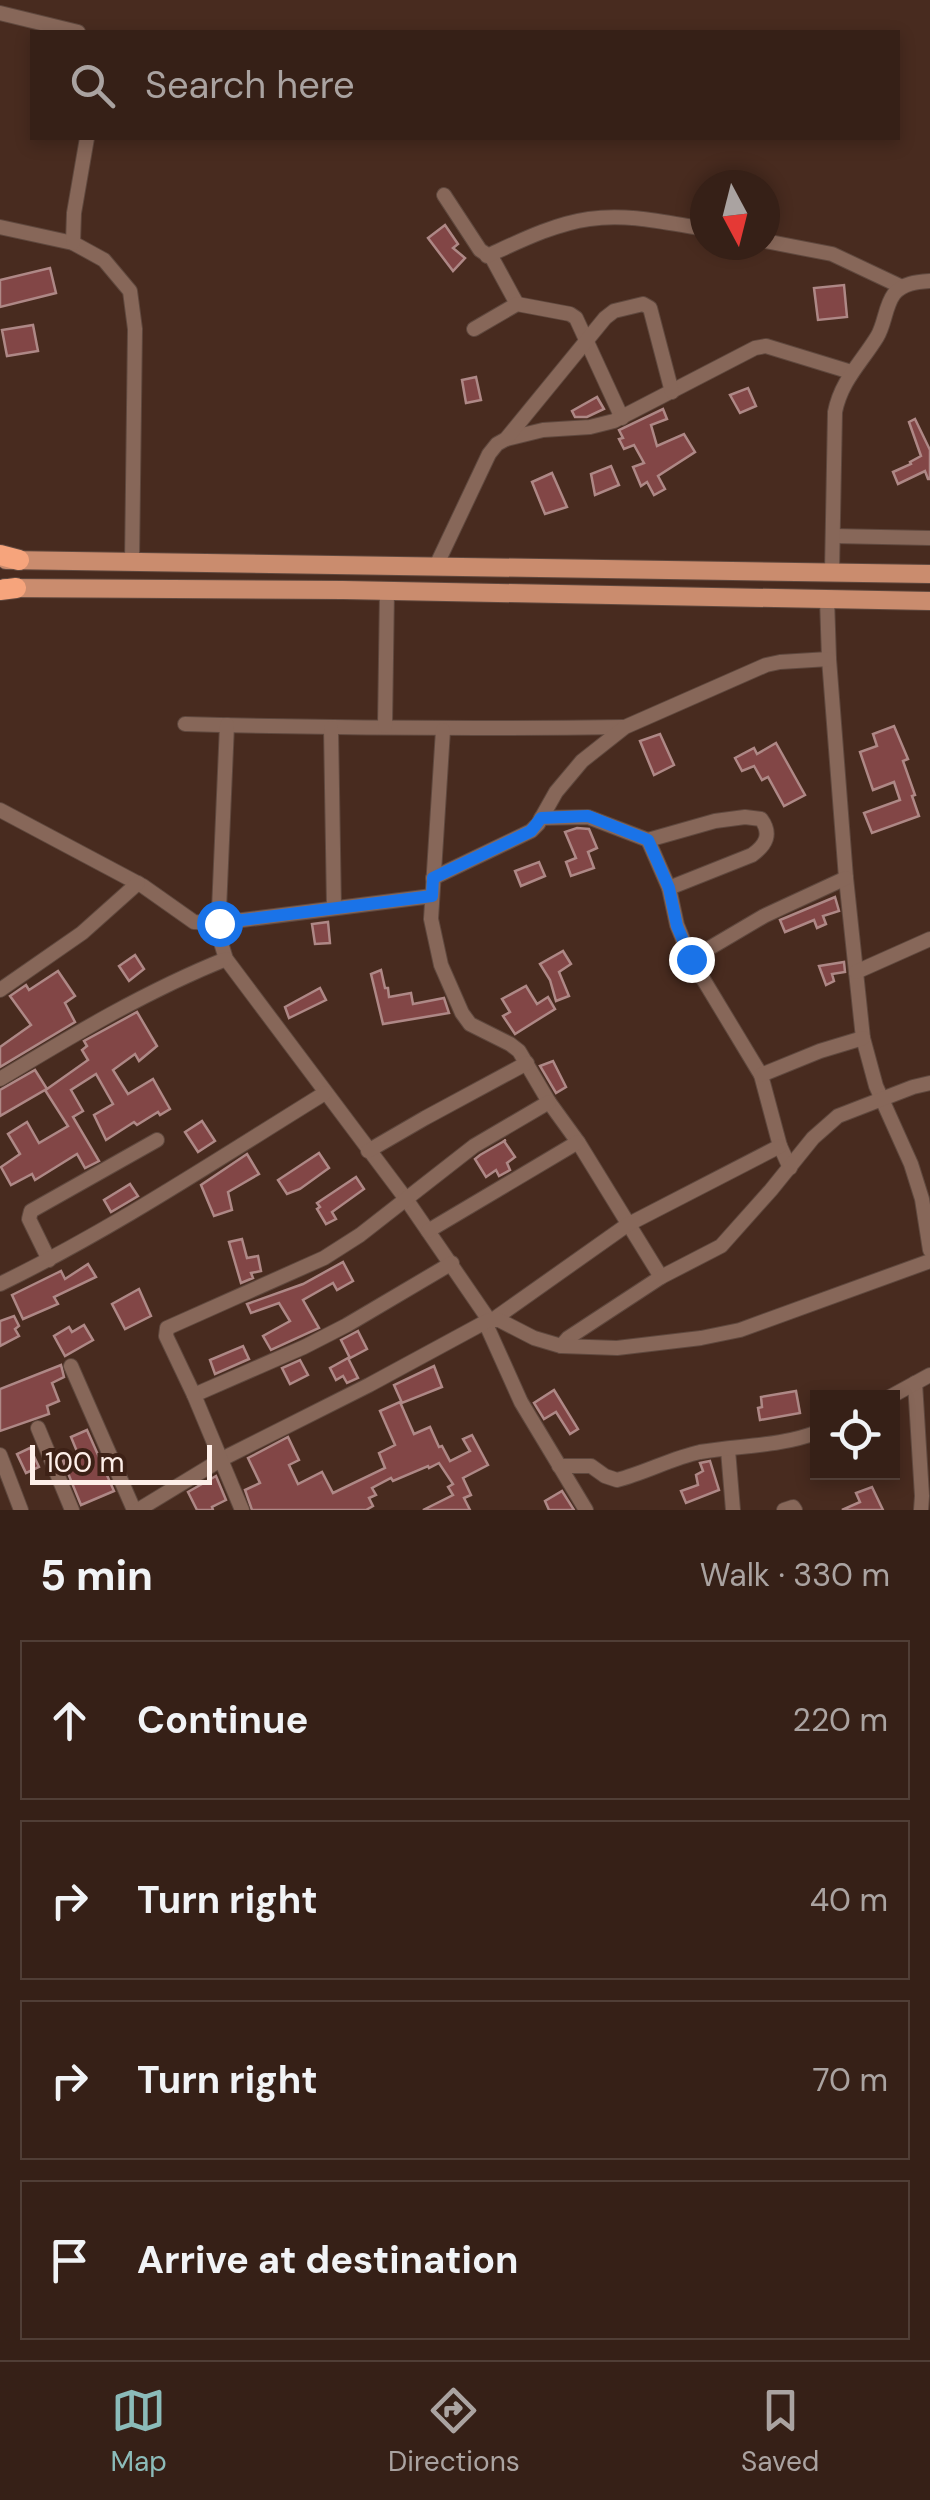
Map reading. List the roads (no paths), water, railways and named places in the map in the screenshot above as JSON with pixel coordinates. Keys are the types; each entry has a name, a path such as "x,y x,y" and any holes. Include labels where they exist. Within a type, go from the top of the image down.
{"main road":[{"path":"6,558 930,574"},
{"path":"5,589 930,601"}],"street":[{"path":"0,13 70,30"},
{"path":"73,243 87,140"},
{"path":"444,195 480,250 492,258 517,304"},
{"path":"488,256 547,230 586,219 636,218 690,227"},
{"path":"0,227 73,243 104,260 130,291 135,329 132,562"},
{"path":"780,244 832,254 902,287"},
{"path":"832,572 838,396 878,336 893,295 913,282 930,282"},
{"path":"474,329 517,304 570,314 576,318 622,418"},
{"path":"506,439 614,312 643,304 650,308 672,392"},
{"path":"436,566 489,454 506,439 601,425 622,418 755,348 766,346 851,372"},
{"path":"833,536 930,538"},
{"path":"384,726 386,591"},
{"path":"827,599 846,878 864,1038 881,1100 911,1164 922,1199 930,1250"},
{"path":"433,878 531,831 556,792 582,762 625,728 766,665 829,659"},
{"path":"186,724 442,730 625,728"},
{"path":"228,725 218,933 226,959 452,1263 489,1320 521,1402 586,1510"},
{"path":"331,728 334,908"},
{"path":"442,730 431,919 442,965 462,1012 478,1029 510,1044 527,1063 660,1277"},
{"path":"0,810 138,883 194,922 219,923 432,896"},
{"path":"541,818 588,816 648,840 715,821 745,817 761,819 766,826 768,838 764,847 752,855 669,888"},
{"path":"648,840 669,888 677,926 691,959 761,1075 790,1168"},
{"path":"691,959 764,916 846,878"},
{"path":"0,990 82,934 138,883"},
{"path":"856,972 930,938"},
{"path":"0,1080 130,1004 226,959"},
{"path":"761,1075 864,1038"},
{"path":"368,1151 527,1063"},
{"path":"562,1346 660,1277 721,1246 814,1138 838,1116 930,1083"},
{"path":"0,1284 150,1203 325,1093"},
{"path":"242,1510 166,1336 166,1328 324,1258 360,1235 474,1146 549,1102"},
{"path":"49,1260 28,1219 32,1211 157,1140"},
{"path":"428,1231 578,1142"},
{"path":"71,1366 136,1510 222,1459 489,1320 628,1225 780,1146"},
{"path":"489,1320 562,1346 617,1348 722,1334 930,1261"},
{"path":"194,1395 318,1340 452,1263"},
{"path":"900,1391 930,1374"},
{"path":"915,1383 921,1510"},
{"path":"38,1428 72,1510"},
{"path":"559,1466 592,1466 617,1480 690,1455 769,1446 810,1435"},
{"path":"728,1450 734,1510"},
{"path":"0,1455 21,1510"},
{"path":"784,1510 794,1510"}]}
